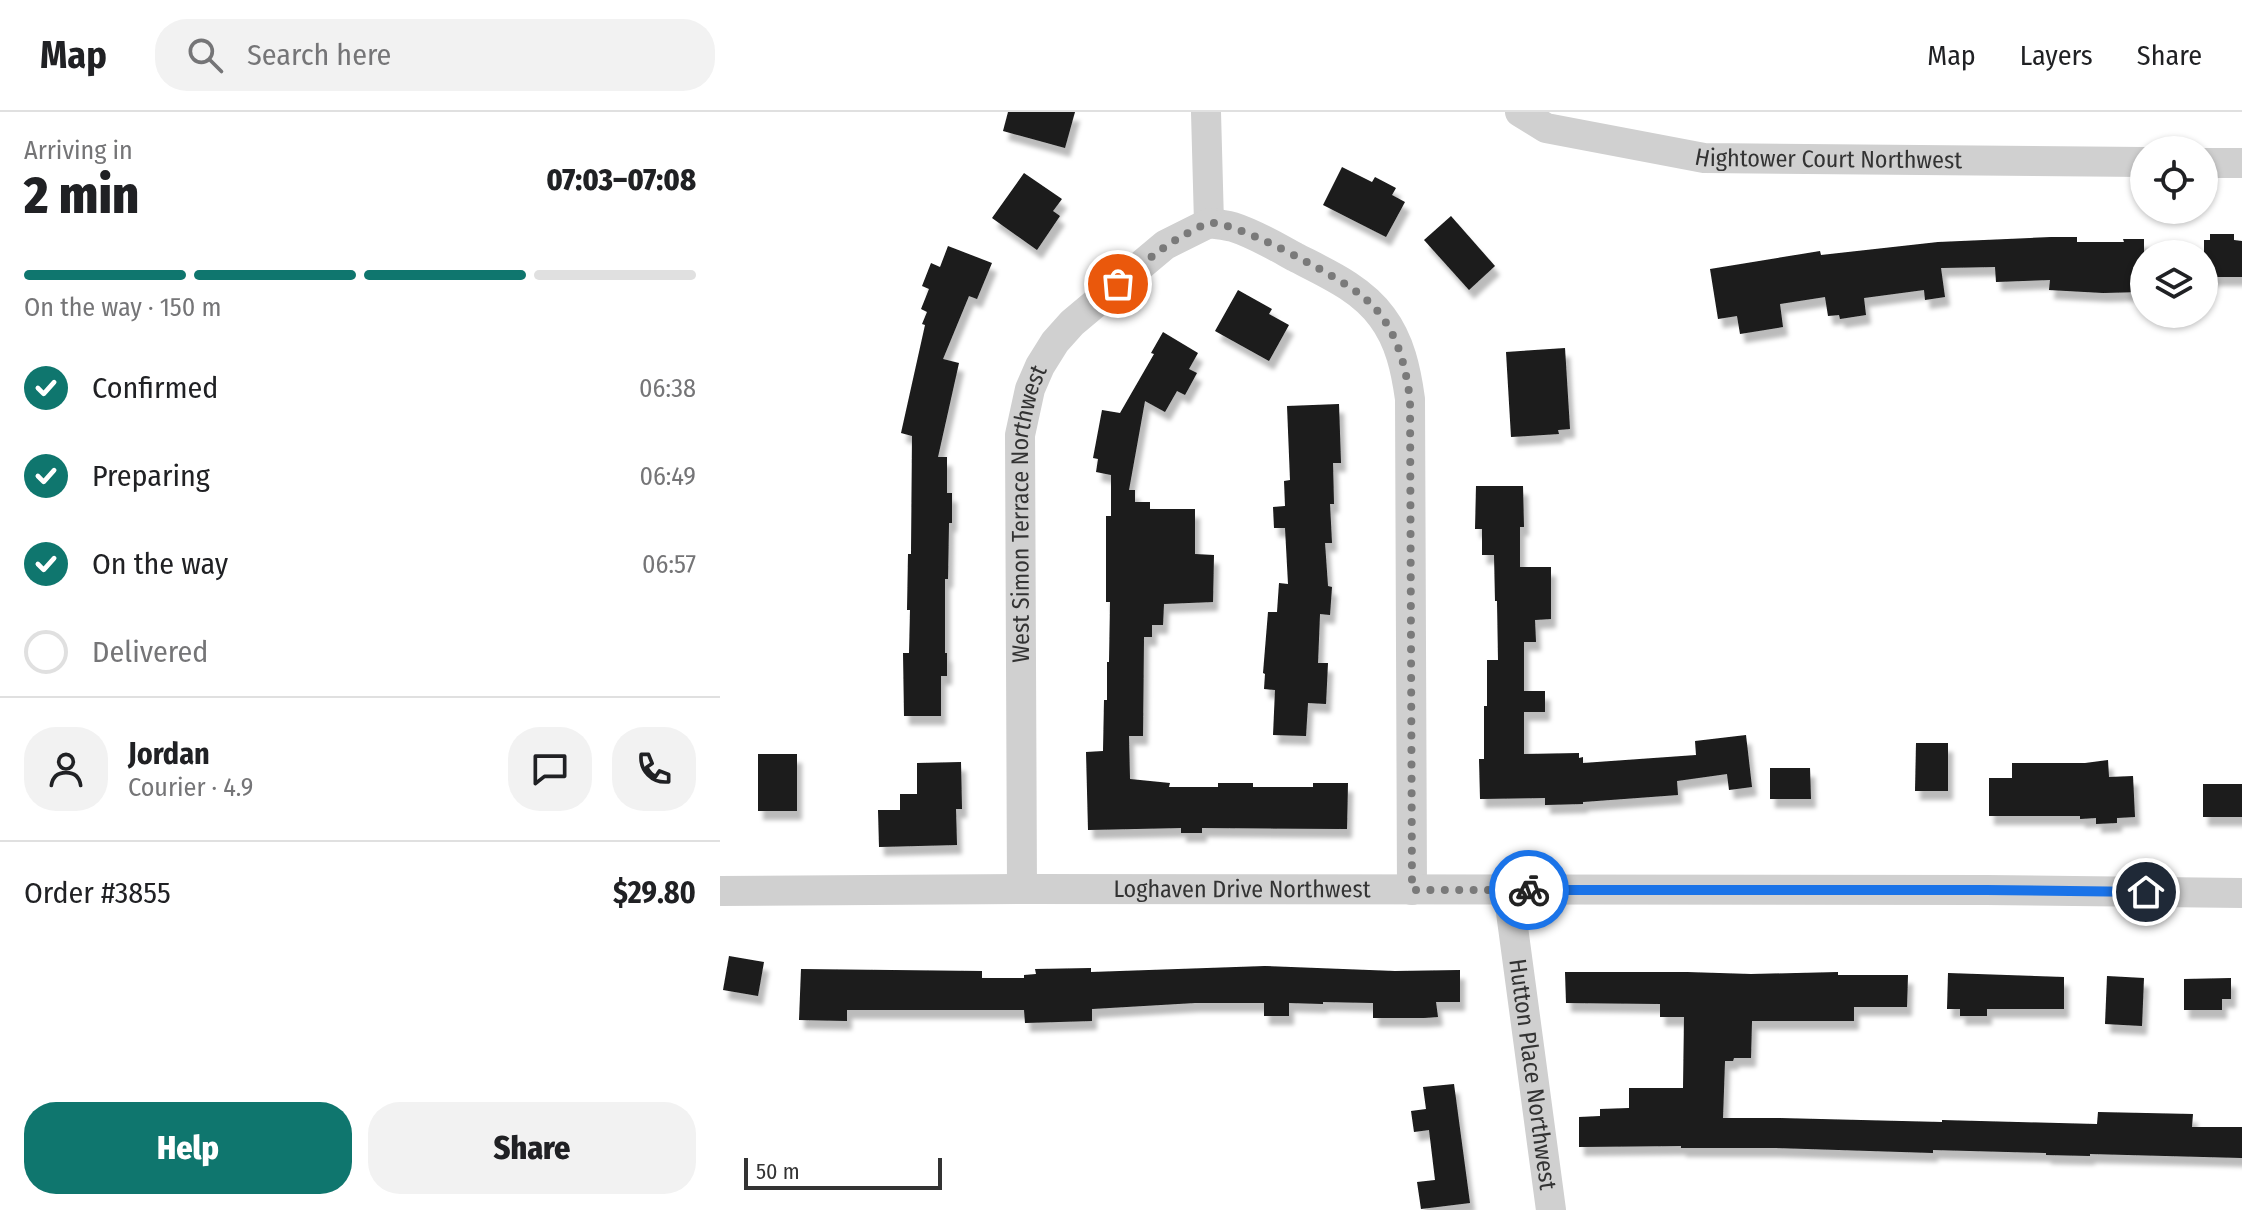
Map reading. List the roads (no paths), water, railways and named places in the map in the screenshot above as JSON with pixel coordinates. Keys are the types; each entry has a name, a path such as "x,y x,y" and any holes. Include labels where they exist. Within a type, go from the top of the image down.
{"street":[{"path":"1206,112 1209,223 1256,236 1362,296 1382,316 1396,339 1405,367 1410,399 1412,890"},
{"name":"Hightower Court Northwest","path":"1520,112 1546,128 1704,158 2130,162"},
{"path":"2218,163 2242,163"},
{"name":"West Simon Terrace Northwest","path":"1022,889 1020,435 1030,389 1055,342 1072,323 1165,245 1209,223"},
{"name":"Hutton Place Northwest","path":"1508,890 1551,1210"},
{"name":"Loghaven Drive Northwest","path":"720,891 1986,890 2242,893"}]}
